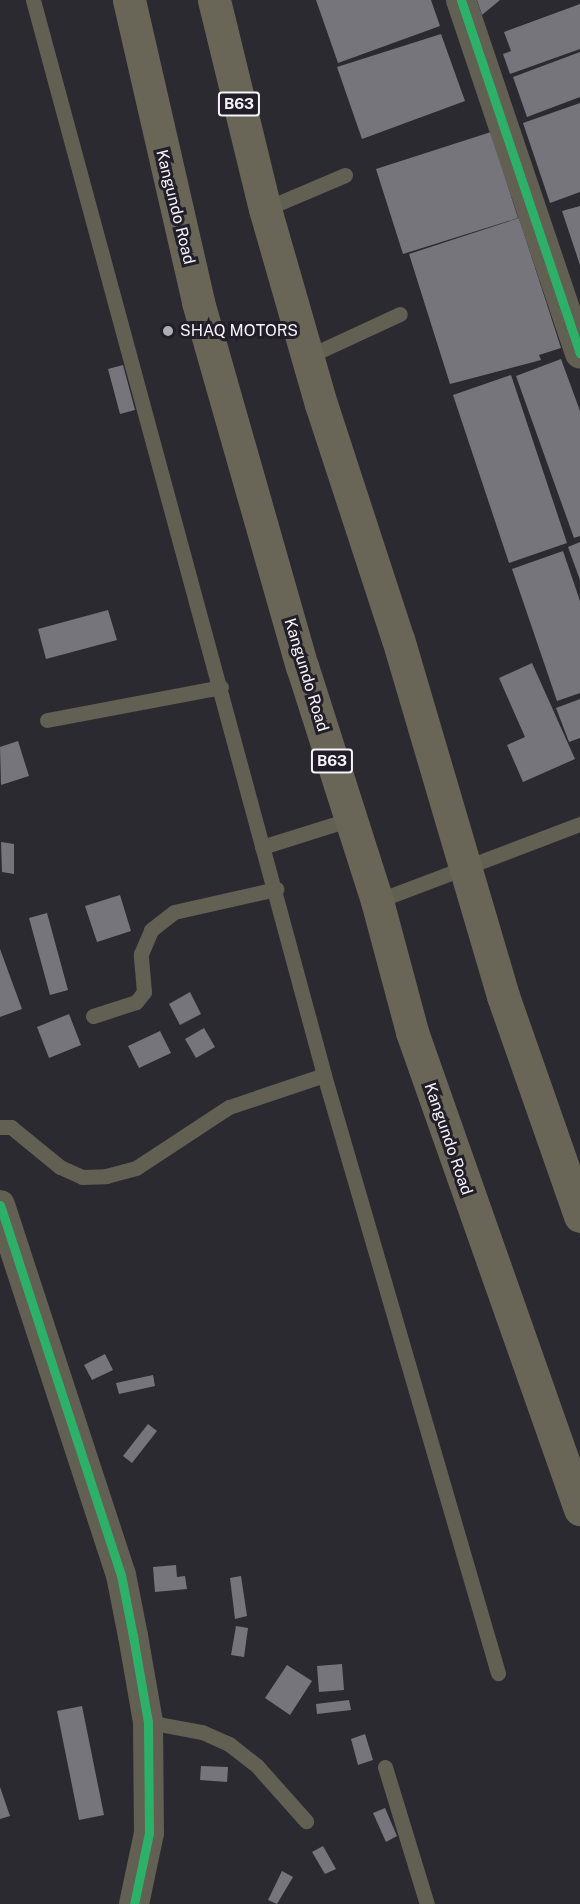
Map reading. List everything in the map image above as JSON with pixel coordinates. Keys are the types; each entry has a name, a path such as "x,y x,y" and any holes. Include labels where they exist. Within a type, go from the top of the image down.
{"highway":[{"name":"Kangundo Road","path":"129,0 198,302 377,901 412,1032 580,1509"},
{"name":"B63","path":"214,0 265,209 309,356 503,996 580,1216"}],"street":[{"path":"461,0 580,353"},
{"path":"0,1205 121,1575 148,1722 149,1833 134,1904"}],"lane":[{"path":"33,0 144,421 221,687 324,1075 498,1673"},
{"path":"265,209 345,175"},
{"path":"309,356 400,314"},
{"path":"47,720 221,687"},
{"path":"262,847 351,819"},
{"path":"377,901 580,824"},
{"path":"93,1016 136,1002 144,992 141,954 151,930 174,912 276,888"},
{"path":"0,1127 11,1127 60,1167 82,1177 106,1176 136,1168 229,1107 324,1075"},
{"path":"148,1722 202,1731 229,1744 258,1766 306,1821"},
{"path":"385,1767 427,1904"}],"building":[{"path":"316,0 431,0 440,26 338,63"},
{"path":"477,0 500,0 482,15"},
{"path":"580,4 580,49 510,74 503,54 511,51 504,32"},
{"path":"441,34 465,101 362,139 337,67"},
{"path":"580,52 580,97 527,117 513,77"},
{"path":"580,103 580,192 550,203 523,123"},
{"path":"491,132 518,218 403,254 376,169"},
{"path":"580,206 580,265 562,211"},
{"path":"519,218 561,348 539,355 541,360 450,384 409,254"},
{"path":"561,359 580,411 580,536 574,538 516,376"},
{"path":"123,365 135,410 120,414 108,369"},
{"path":"511,375 567,543 509,563 453,395"},
{"path":"580,542 580,580 568,547"},
{"path":"563,551 580,601 580,693 557,701 512,569"},
{"path":"108,610 117,640 46,659 38,629"},
{"path":"532,663 575,759 523,782 507,745 525,737 499,678"},
{"path":"580,699 580,738 569,742 556,708"},
{"path":"18,741 29,776 1,785 0,747"},
{"path":"1,842 14,844 14,874 2,872"},
{"path":"120,895 131,931 97,942 85,906"},
{"path":"47,913 68,990 50,995 29,918"},
{"path":"0,949 22,1009 0,1017"},
{"path":"190,992 201,1014 180,1025 169,1004"},
{"path":"69,1014 81,1045 49,1058 37,1027"},
{"path":"204,1028 215,1047 196,1058 185,1039"},
{"path":"160,1031 171,1053 139,1068 128,1046"},
{"path":"105,1354 113,1370 92,1380 84,1365"},
{"path":"153,1375 155,1386 119,1394 116,1383"},
{"path":"148,1424 157,1431 132,1463 123,1456"},
{"path":"176,1565 177,1577 185,1576 187,1589 155,1592 153,1567"},
{"path":"241,1576 247,1616 235,1619 230,1578"},
{"path":"236,1626 248,1628 244,1657 231,1655"},
{"path":"342,1664 344,1690 319,1692 317,1666"},
{"path":"287,1665 312,1681 290,1715 265,1698"},
{"path":"349,1700 351,1710 317,1714 316,1704"},
{"path":"82,1706 104,1815 79,1820 57,1711"},
{"path":"365,1734 373,1760 358,1765 351,1739"},
{"path":"201,1766 228,1767 227,1782 200,1780"},
{"path":"0,1787 10,1816 0,1819"},
{"path":"385,1808 397,1836 386,1842 373,1813"},
{"path":"323,1846 336,1869 325,1874 312,1852"},
{"path":"282,1871 293,1877 277,1904 268,1900"}],"cycle path":[{"path":"461,0 580,353"},
{"path":"0,1205 121,1575 133,1636 148,1722 149,1833 134,1904"}],"place":[{"name":"SHAQ MOTORS","path":"168,331"}]}
